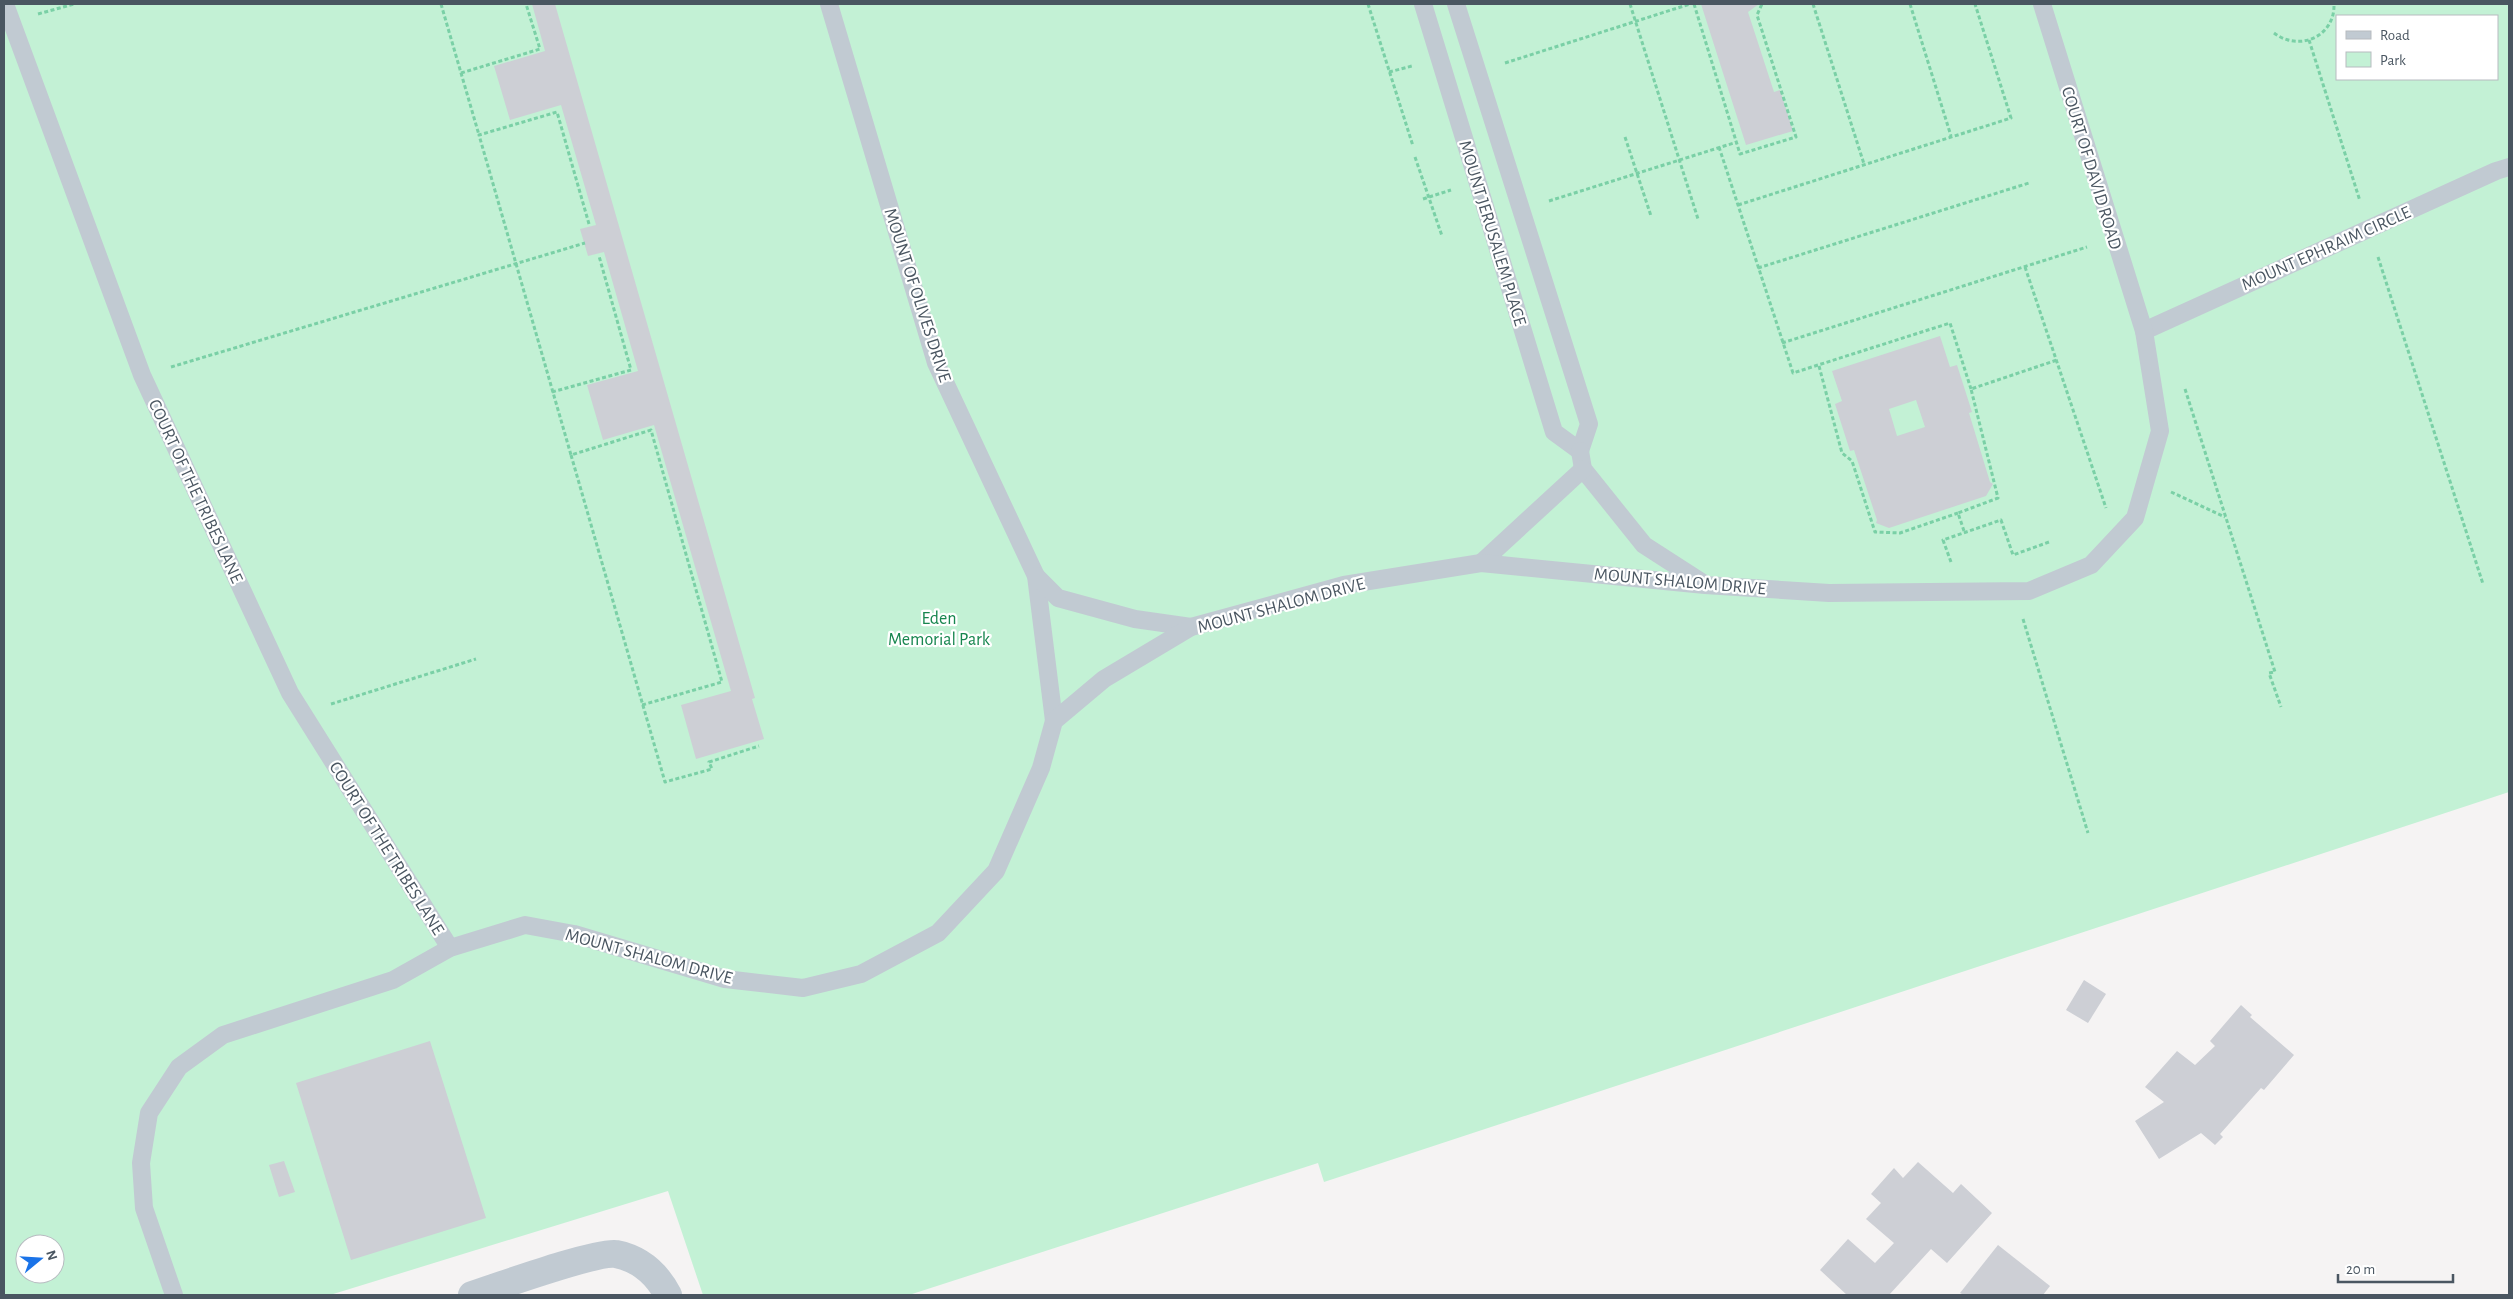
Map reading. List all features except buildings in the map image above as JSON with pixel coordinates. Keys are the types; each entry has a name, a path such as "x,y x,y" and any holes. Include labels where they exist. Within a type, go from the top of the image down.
{"street":[{"path":"472,1295 580,1261 614,1254 642,1263 661,1283 668,1295"}],"lane":[{"name":"COURT OF THE TRIBES LANE","path":"5,4 142,375 290,693 450,948"},
{"name":"MOUNT OF OLIVES DRIVE","path":"829,4 936,363 1036,576 1054,721"},
{"name":"MOUNT JERUSALEM PLACE","path":"1423,4 1554,432 1580,451"},
{"name":"MOUNT JERUSALEM PLACE","path":"1456,4 1589,424 1580,451 1583,469 1644,545 1705,585"},
{"name":"COURT OF DAVID ROAD","path":"2042,4 2144,332"},
{"name":"MOUNT EPHRAIM CIRCLE","path":"2144,332 2496,171 2509,167"},
{"name":"MOUNT SHALOM DRIVE","path":"174,1295 144,1208 141,1163 148,1113 179,1068 223,1036 394,980 450,948 525,925 574,934 725,978 803,988 861,974 938,933 996,871 1041,768 1054,721 1104,679 1191,627 1344,585 1481,563 1705,585 1829,593 2029,591 2091,565 2135,518 2160,431 2144,332"},
{"path":"1481,563 1583,469"},
{"name":"MOUNT OF OLIVES DRIVE","path":"1036,576 1058,598 1134,618 1191,627"}],"path":[{"path":"12,22 74,4"},
{"path":"441,4 517,263 664,782 712,769 709,762 759,746"},
{"path":"461,73 540,50 526,4"},
{"path":"1368,4 1413,146"},
{"path":"1630,4 1698,219"},
{"path":"1478,72 1692,4 1740,154 1796,137 1757,15 1762,4"},
{"path":"1813,4 1864,164"},
{"path":"1910,4 1951,136"},
{"path":"1738,205 2011,118 1974,4"},
{"path":"2274,33 2282,39 2298,42 2321,35 2329,26 2334,12 2334,4"},
{"path":"2309,40 2483,584"},
{"path":"479,135 556,112 589,224"},
{"path":"1625,137 1651,216"},
{"path":"1522,210 1737,142"},
{"path":"1719,147 1793,373 1950,324 1971,389 1998,498 1900,533 1875,532 1852,461 1842,453 1819,366"},
{"path":"1415,157 1442,236"},
{"path":"1758,268 2028,183"},
{"path":"1782,343 2114,239"},
{"path":"142,375 585,243"},
{"path":"552,392 631,370 599,256"},
{"path":"2025,267 2118,536"},
{"path":"1971,389 2057,360"},
{"path":"2184,387 2274,672 2270,674 2281,707"},
{"path":"571,455 651,430 722,682 642,705"},
{"path":"2146,480 2226,517"},
{"path":"1958,513 1964,531"},
{"path":"1962,592 1943,540 1964,531 2001,520 2013,554 2049,542"},
{"path":"2014,591 2088,833"},
{"path":"302,712 476,659"}],"green space":[{"name":"Eden Memorial Park","path":"4,4 2509,4 2509,792 1324,1182 1318,1163 909,1295 703,1295 668,1191 330,1295 4,1295"}]}
